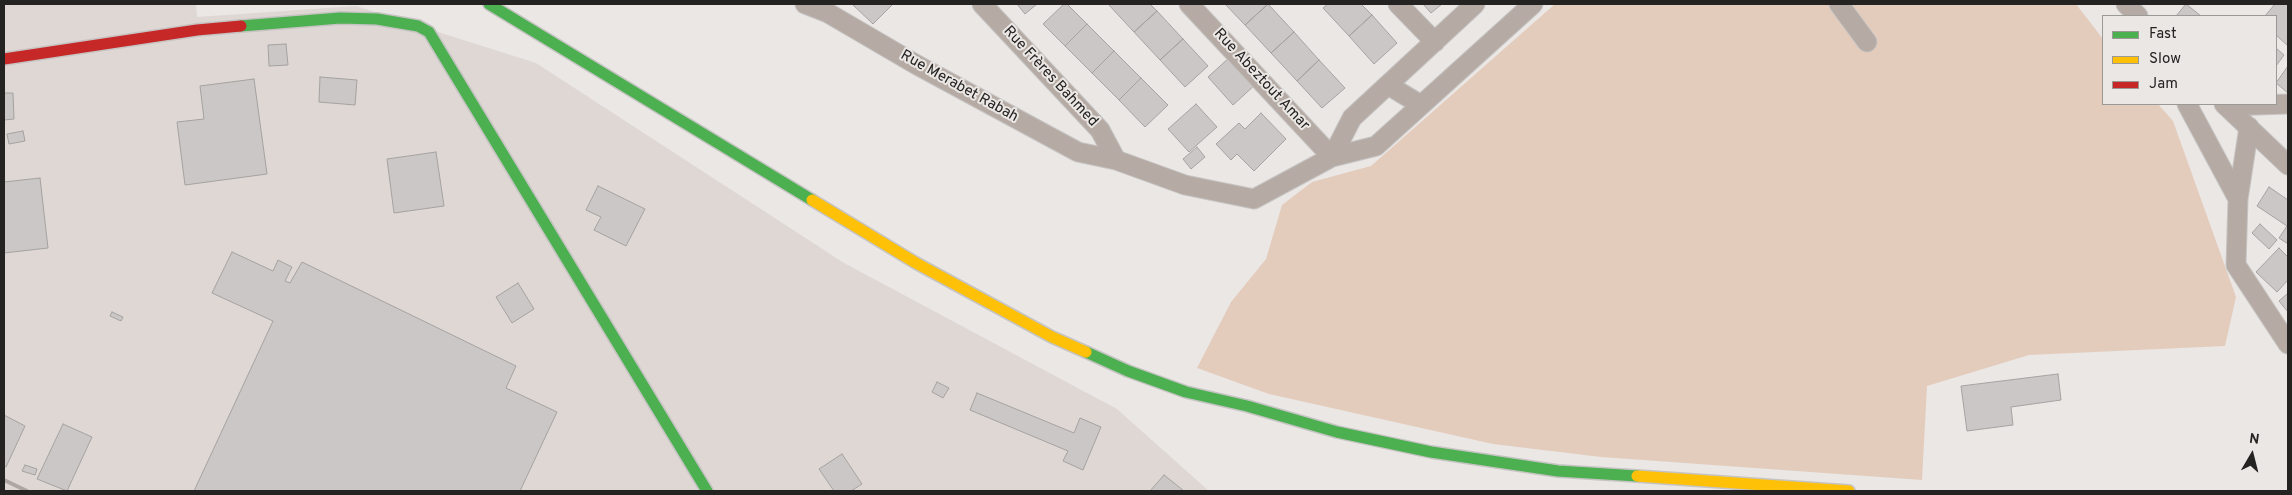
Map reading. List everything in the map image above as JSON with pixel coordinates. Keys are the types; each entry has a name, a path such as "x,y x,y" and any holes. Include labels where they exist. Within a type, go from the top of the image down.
{"main road":[{"path":"489,4 916,263 1052,337 1128,371 1186,392 1246,406 1337,432 1431,452 1558,471 1849,491"},
{"path":"389,8 429,32 443,52 707,491"},
{"path":"4,59 197,30 308,21 377,19 418,26"}],"street":[{"name":"Rue Merabet Rabah","path":"805,4 828,13 917,65 1078,152 1116,160"},
{"name":"Rue Frères Bahmed","path":"982,4 1100,130 1116,160"},
{"name":"Rue Abeztout Amar","path":"1189,4 1332,156"},
{"path":"1398,4 1435,42"},
{"path":"1332,156 1352,118 1475,4"},
{"path":"1116,160 1185,184 1254,199 1332,156 1376,146 1533,4"},
{"path":"1838,4 1866,42"},
{"path":"2126,4 2137,15"},
{"path":"1388,85 1422,104"},
{"path":"2188,105 2238,198"},
{"path":"2225,105 2288,165"},
{"path":"2249,127 2238,198 2236,265 2288,344"}],"shaded area":[{"path":"4,4 196,4 197,17 356,6 536,63 844,263 1117,409 1209,491 4,491"},
{"path":"1555,4 2076,4 2102,38 2102,105 2159,105 2173,121 2236,297 2225,346 2029,355 1927,386 1922,480 1601,457 1493,444 1269,394 1197,368 1231,302 1266,259 1282,205 1312,182 1371,166"}],"building":[{"path":"852,4 893,4 873,24"},
{"path":"1017,4 1037,4 1025,14"},
{"path":"1064,4 1067,4 1087,24 1065,46 1043,24"},
{"path":"1108,4 1150,4 1157,11 1134,32"},
{"path":"1225,4 1268,4 1245,25"},
{"path":"1268,4 1294,32 1271,53 1245,25"},
{"path":"1328,4 1361,4 1372,15 1349,36 1323,8"},
{"path":"1423,4 1442,4 1431,13"},
{"path":"2186,4 2200,15 2177,15"},
{"path":"2275,4 2288,4 2288,46 2277,36 2277,15 2266,15"},
{"path":"1157,11 1183,39 1160,60 1134,32"},
{"path":"1372,15 1397,43 1374,64 1349,36"},
{"path":"1087,24 1114,51 1092,73 1065,46"},
{"path":"1294,32 1319,60 1297,81 1271,53"},
{"path":"1183,39 1208,66 1185,87 1160,60"},
{"path":"286,44 288,65 269,66 268,45"},
{"path":"2277,49 2284,55 2277,65"},
{"path":"1114,51 1141,78 1119,100 1092,73"},
{"path":"1231,56 1256,84 1233,105 1208,77"},
{"path":"1319,60 1345,88 1322,108 1297,81"},
{"path":"2288,66 2288,93 2277,84"},
{"path":"320,77 357,80 355,105 319,102"},
{"path":"1141,78 1168,105 1145,127 1119,100"},
{"path":"254,79 267,174 185,185 177,122 204,119 200,86"},
{"path":"4,93 13,93 14,119 4,120"},
{"path":"1196,104 1217,127 1189,152 1168,129"},
{"path":"1261,113 1286,139 1254,171 1237,154 1231,160 1216,144 1239,123 1245,129"},
{"path":"23,131 25,141 9,144 7,134"},
{"path":"1197,147 1205,157 1191,169 1183,159"},
{"path":"436,152 444,206 394,213 387,159"},
{"path":"40,178 48,248 4,253 4,182"},
{"path":"598,186 645,209 626,246 594,230 601,217 586,210"},
{"path":"2269,187 2288,200 2288,244 2279,238 2287,226 2257,206"},
{"path":"2260,224 2277,240 2269,249 2252,233"},
{"path":"2279,248 2288,257 2288,280 2277,292 2256,272"},
{"path":"232,252 273,271 278,260 292,267 285,281 290,283 302,262 516,366 506,388 557,412 520,491 194,491 273,321 212,293"},
{"path":"518,283 534,309 512,323 496,297"},
{"path":"2288,293 2288,312 2279,301"},
{"path":"112,312 123,317 121,321 110,316"},
{"path":"2058,374 2061,400 2011,407 2013,425 1967,431 1961,386"},
{"path":"937,382 949,388 943,398 932,392"},
{"path":"977,393 1074,433 1080,418 1101,427 1083,470 1063,461 1068,451 970,410"},
{"path":"4,415 25,426 6,467 4,466"},
{"path":"63,424 92,437 67,491 37,479"},
{"path":"842,454 862,484 851,491 834,491 819,469"},
{"path":"25,465 37,469 35,475 22,471"},
{"path":"1164,475 1184,491 1150,491"}],"railway":[{"path":"4,480 27,491"}],"traffic: fast":[{"path":"489,4 812,200"},
{"path":"241,26 340,18 377,19 418,26 429,32 707,491"},
{"path":"1086,352 1128,371 1186,392 1247,406 1337,432 1431,452 1558,471 1637,476"}],"traffic: slow":[{"path":"812,200 916,263 1052,337 1086,352"},
{"path":"1637,476 1849,491"}],"traffic: jam":[{"path":"4,59 197,30 241,26"}]}
